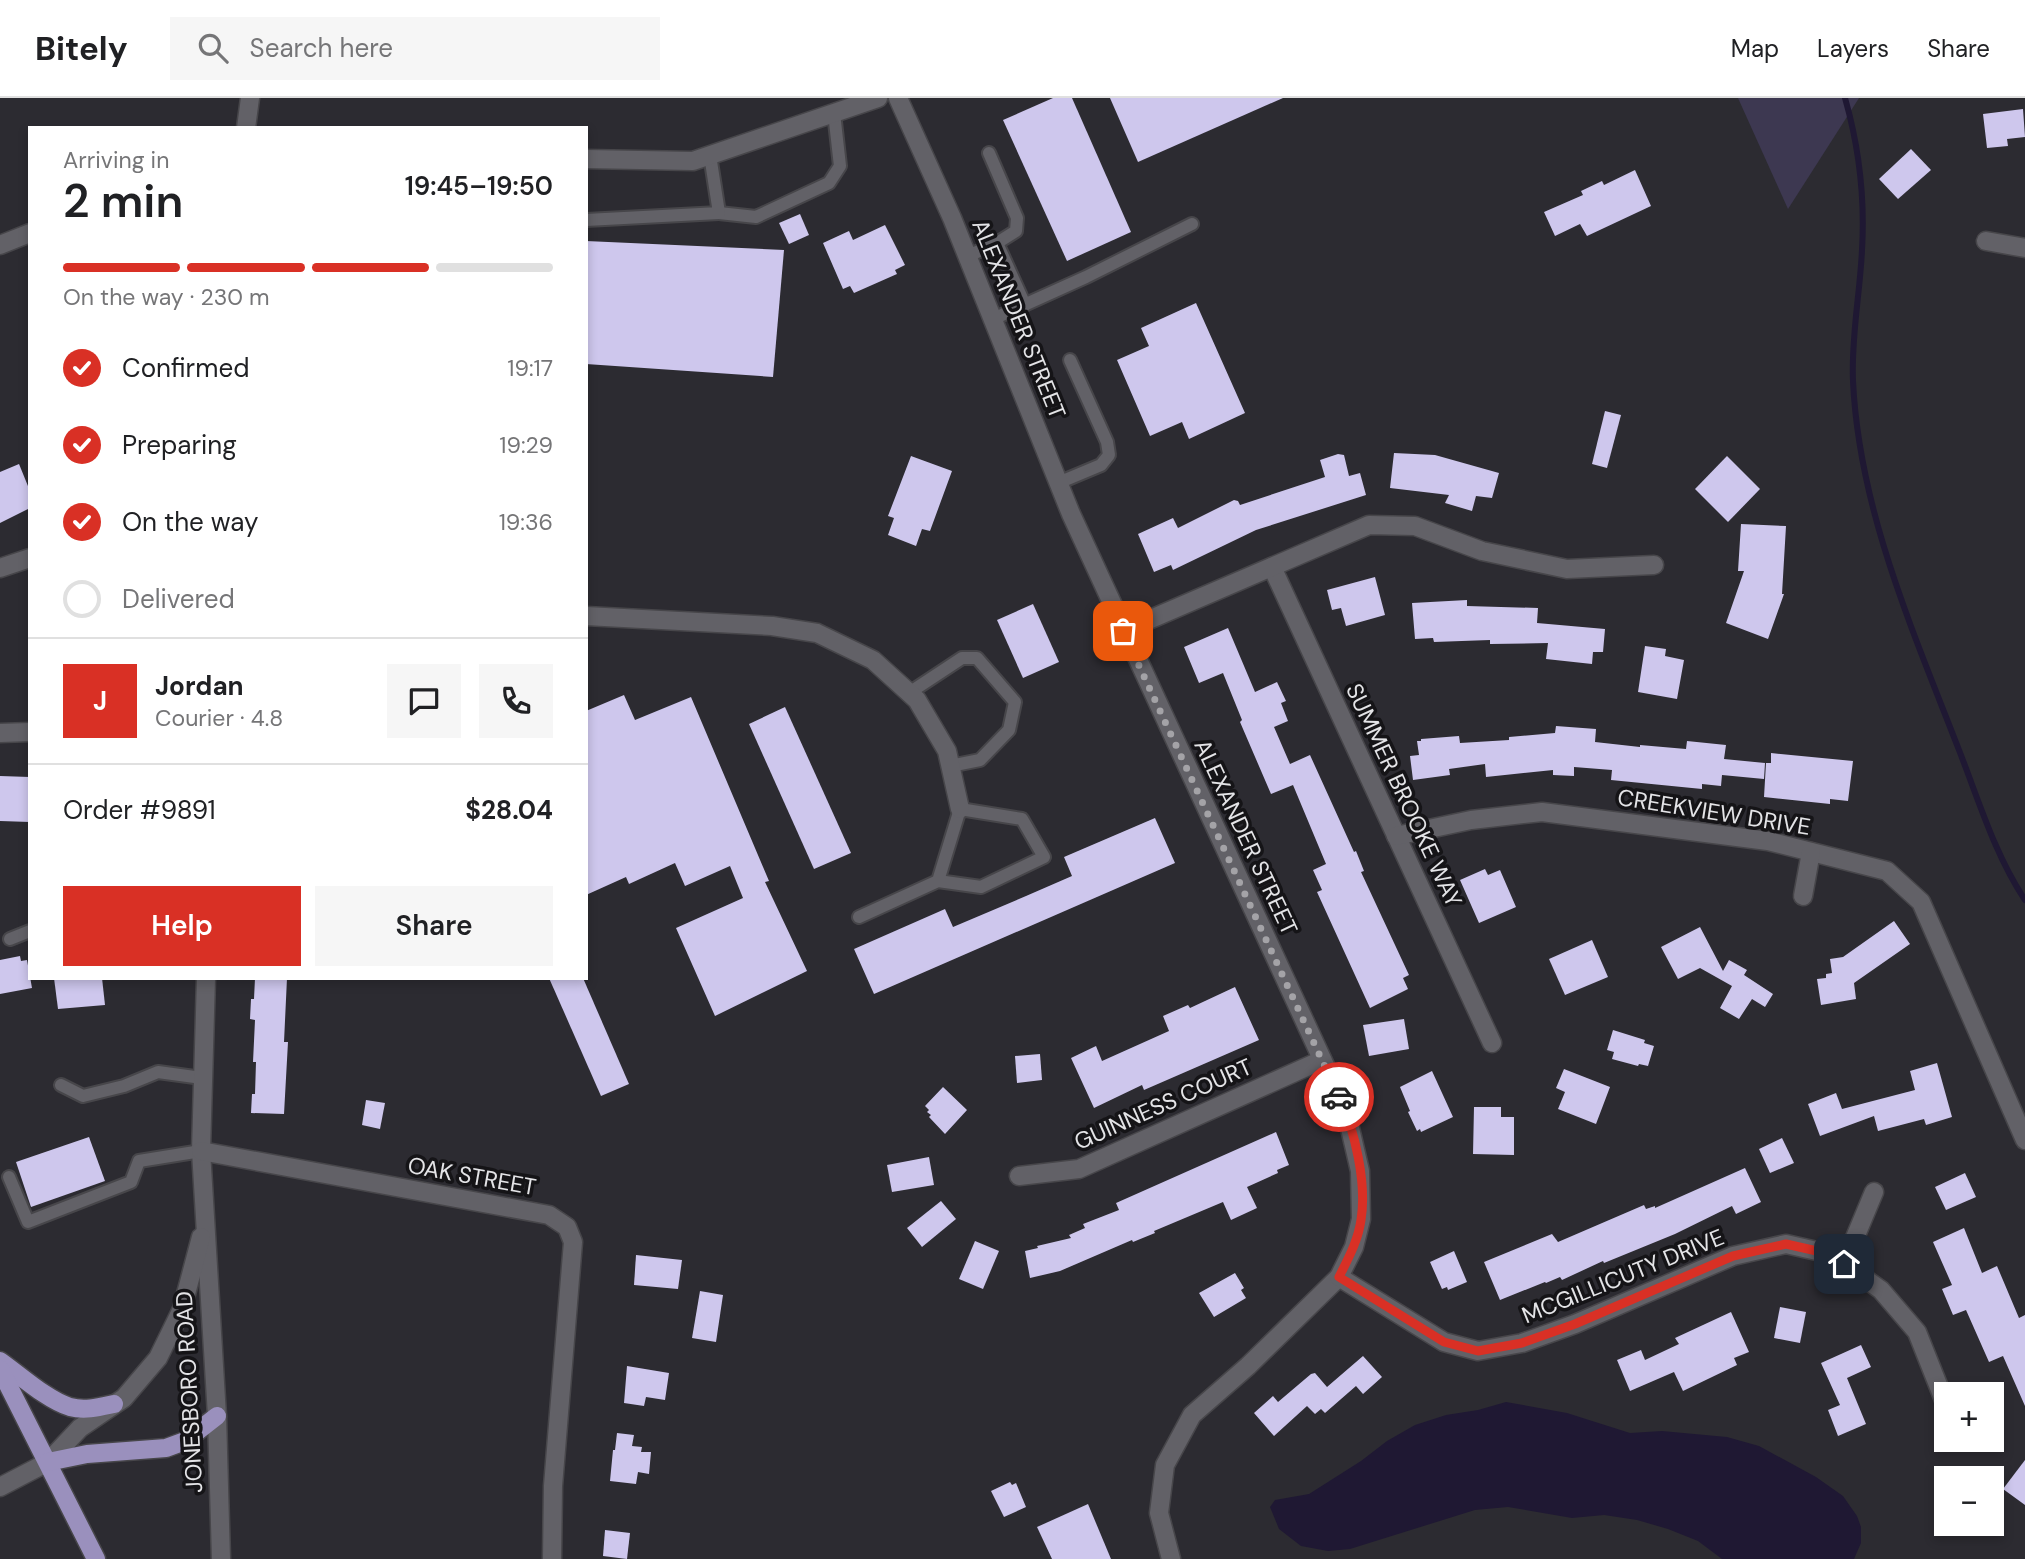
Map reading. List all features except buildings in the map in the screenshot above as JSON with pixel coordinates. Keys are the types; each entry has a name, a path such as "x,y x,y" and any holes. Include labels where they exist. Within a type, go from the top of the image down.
{"main road":[{"path":"0,1362 71,1407 88,1409 114,1404"},
{"path":"0,1369 96,1559"},
{"path":"48,1462 87,1454 166,1448 185,1441 217,1416"}],"street":[{"path":"246,126 250,98"},
{"path":"588,159 693,161 878,98"},
{"name":"ALEXANDER STREET","path":"898,98 968,256 1058,483 1123,631 1346,1111 1360,1171 1361,1219 1354,1247 1339,1277 1248,1366 1192,1415 1165,1465 1159,1513 1171,1559"},
{"path":"0,245 28,234"},
{"path":"1986,241 2025,248"},
{"path":"1123,631 1369,525 1415,526 1482,551 1567,569 1654,565"},
{"path":"0,568 28,559"},
{"name":"SUMMER BROOKE WAY","path":"1272,567 1492,1043"},
{"path":"588,616 772,626 817,634 873,660 917,700 947,751 960,809"},
{"path":"0,733 28,732"},
{"name":"CREEKVIEW DRIVE","path":"1396,836 1471,820 1542,812 1768,841 1887,871 1922,902 2025,1140"},
{"path":"1804,896 1811,852"},
{"name":"JONESBORO ROAD","path":"206,980 201,1151 217,1416 221,1559"},
{"name":"GUINNESS COURT","path":"1019,1176 1079,1169 1322,1060"},
{"name":"OAK STREET","path":"201,1151 550,1215 567,1227 573,1242 553,1486 552,1559"},
{"path":"1844,1264 1874,1192"},
{"name":"JONESBORO ROAD","path":"0,1487 48,1462 80,1428 124,1398 158,1358 182,1309 205,1223"},
{"name":"MCGILLICUTY DRIVE","path":"1339,1277 1444,1342 1478,1351 1522,1343 1575,1324 1733,1256 1786,1244 1830,1254 1881,1290 1917,1332 1937,1382"}],"lane":[{"path":"588,220 719,213 756,217 829,183 840,166 834,113"},
{"path":"968,256 1016,231 1017,218 989,153"},
{"path":"710,155 719,213"},
{"path":"993,319 1086,277 1192,224"},
{"path":"997,243 1025,305"},
{"path":"1058,483 1101,465 1109,455 1107,442 1070,360"},
{"path":"909,693 962,658 977,658 1015,702 1009,730 980,760 950,766"},
{"path":"859,917 938,881 981,887 1044,857 1022,819 960,809 938,881"},
{"path":"10,939 28,932"},
{"path":"61,1085 83,1096 124,1086 158,1072 202,1078"},
{"path":"9,1177 28,1222 131,1182 139,1161 201,1151"}],"shaded area":[{"path":"1738,98 1859,98 1788,209"},
{"path":"1506,1402 1567,1413 1630,1433 1662,1431 1727,1437 1759,1446 1816,1477 1843,1496 1857,1516 1861,1527 1861,1543 1854,1559 1722,1559 1698,1541 1637,1520 1604,1515 1572,1518 1508,1507 1475,1510 1350,1549 1328,1551 1301,1546 1279,1529 1270,1507 1275,1500 1309,1494 1415,1425"}],"waterway":[{"path":"1845,98 1854,135 1862,192 1863,231 1854,332 1853,381 1857,429 1866,476 1877,523 1907,615 1996,846 2025,900"}],"way so far":[{"path":"1123,631 1339,1097"}],"route":[{"path":"1339,1097 1346,1111 1360,1171 1361,1219 1354,1247 1339,1277 1444,1342 1478,1351 1522,1343 1575,1324 1733,1256 1786,1244 1830,1254 1844,1264"}]}
